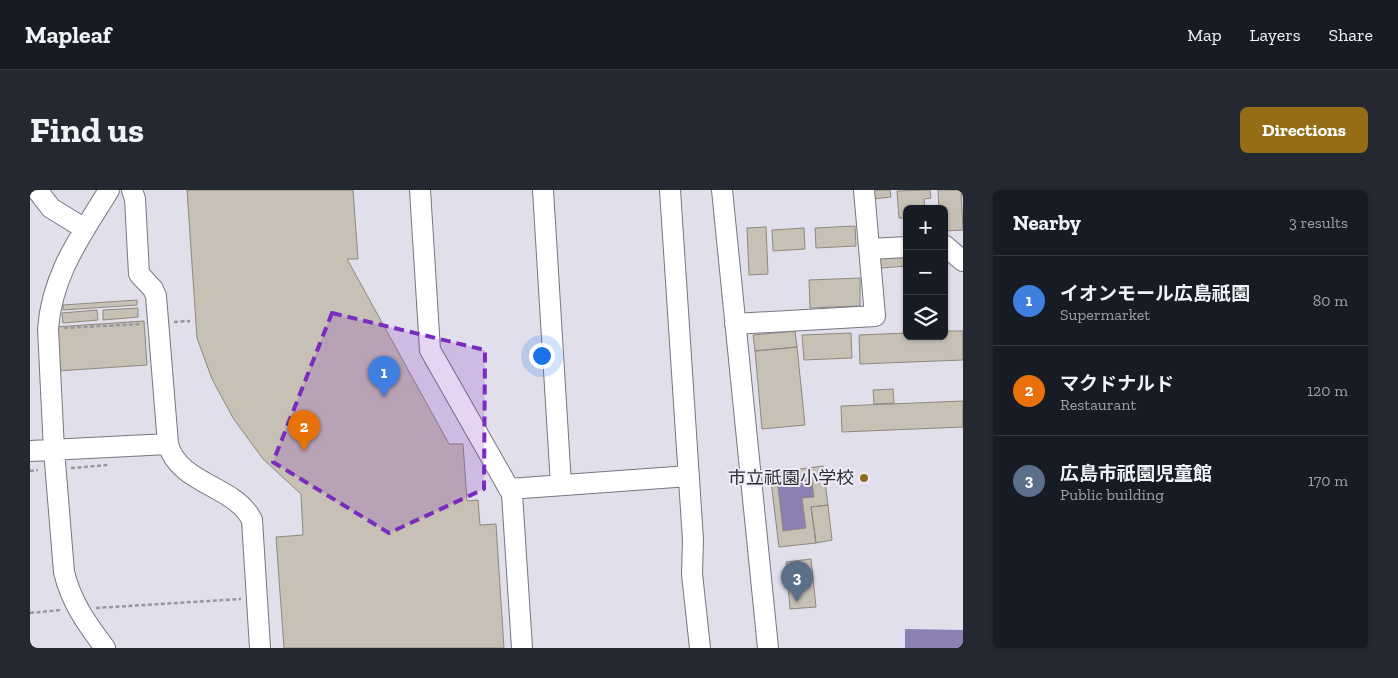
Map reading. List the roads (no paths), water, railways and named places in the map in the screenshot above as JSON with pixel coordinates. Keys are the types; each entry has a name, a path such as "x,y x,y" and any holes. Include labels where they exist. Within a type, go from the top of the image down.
{"street":[{"path":"37,190 51,208 85,229"},
{"path":"132,190 139,274 153,289 156,296 168,444 175,462 183,469 249,513 252,520 260,648"},
{"path":"420,190 430,350 512,494 522,648"},
{"path":"543,190 561,485"},
{"path":"670,190 693,540 692,574 700,648"},
{"path":"722,190 768,648"},
{"path":"735,324 876,316 864,190"},
{"path":"105,191 57,280 49,310 48,329 55,460 64,572 68,590 78,609 106,648"},
{"path":"869,249 903,247"},
{"path":"948,248 963,261"},
{"path":"30,451 55,460 168,444"},
{"path":"509,489 689,476"}],"place":[{"name":"イオンモール広島祇園","path":"384,397"},
{"name":"マクドナルド","path":"304,451"},
{"name":"市立祇園小学校","path":"864,478"},
{"name":"広島市祇園児童館","path":"797,602"}]}
